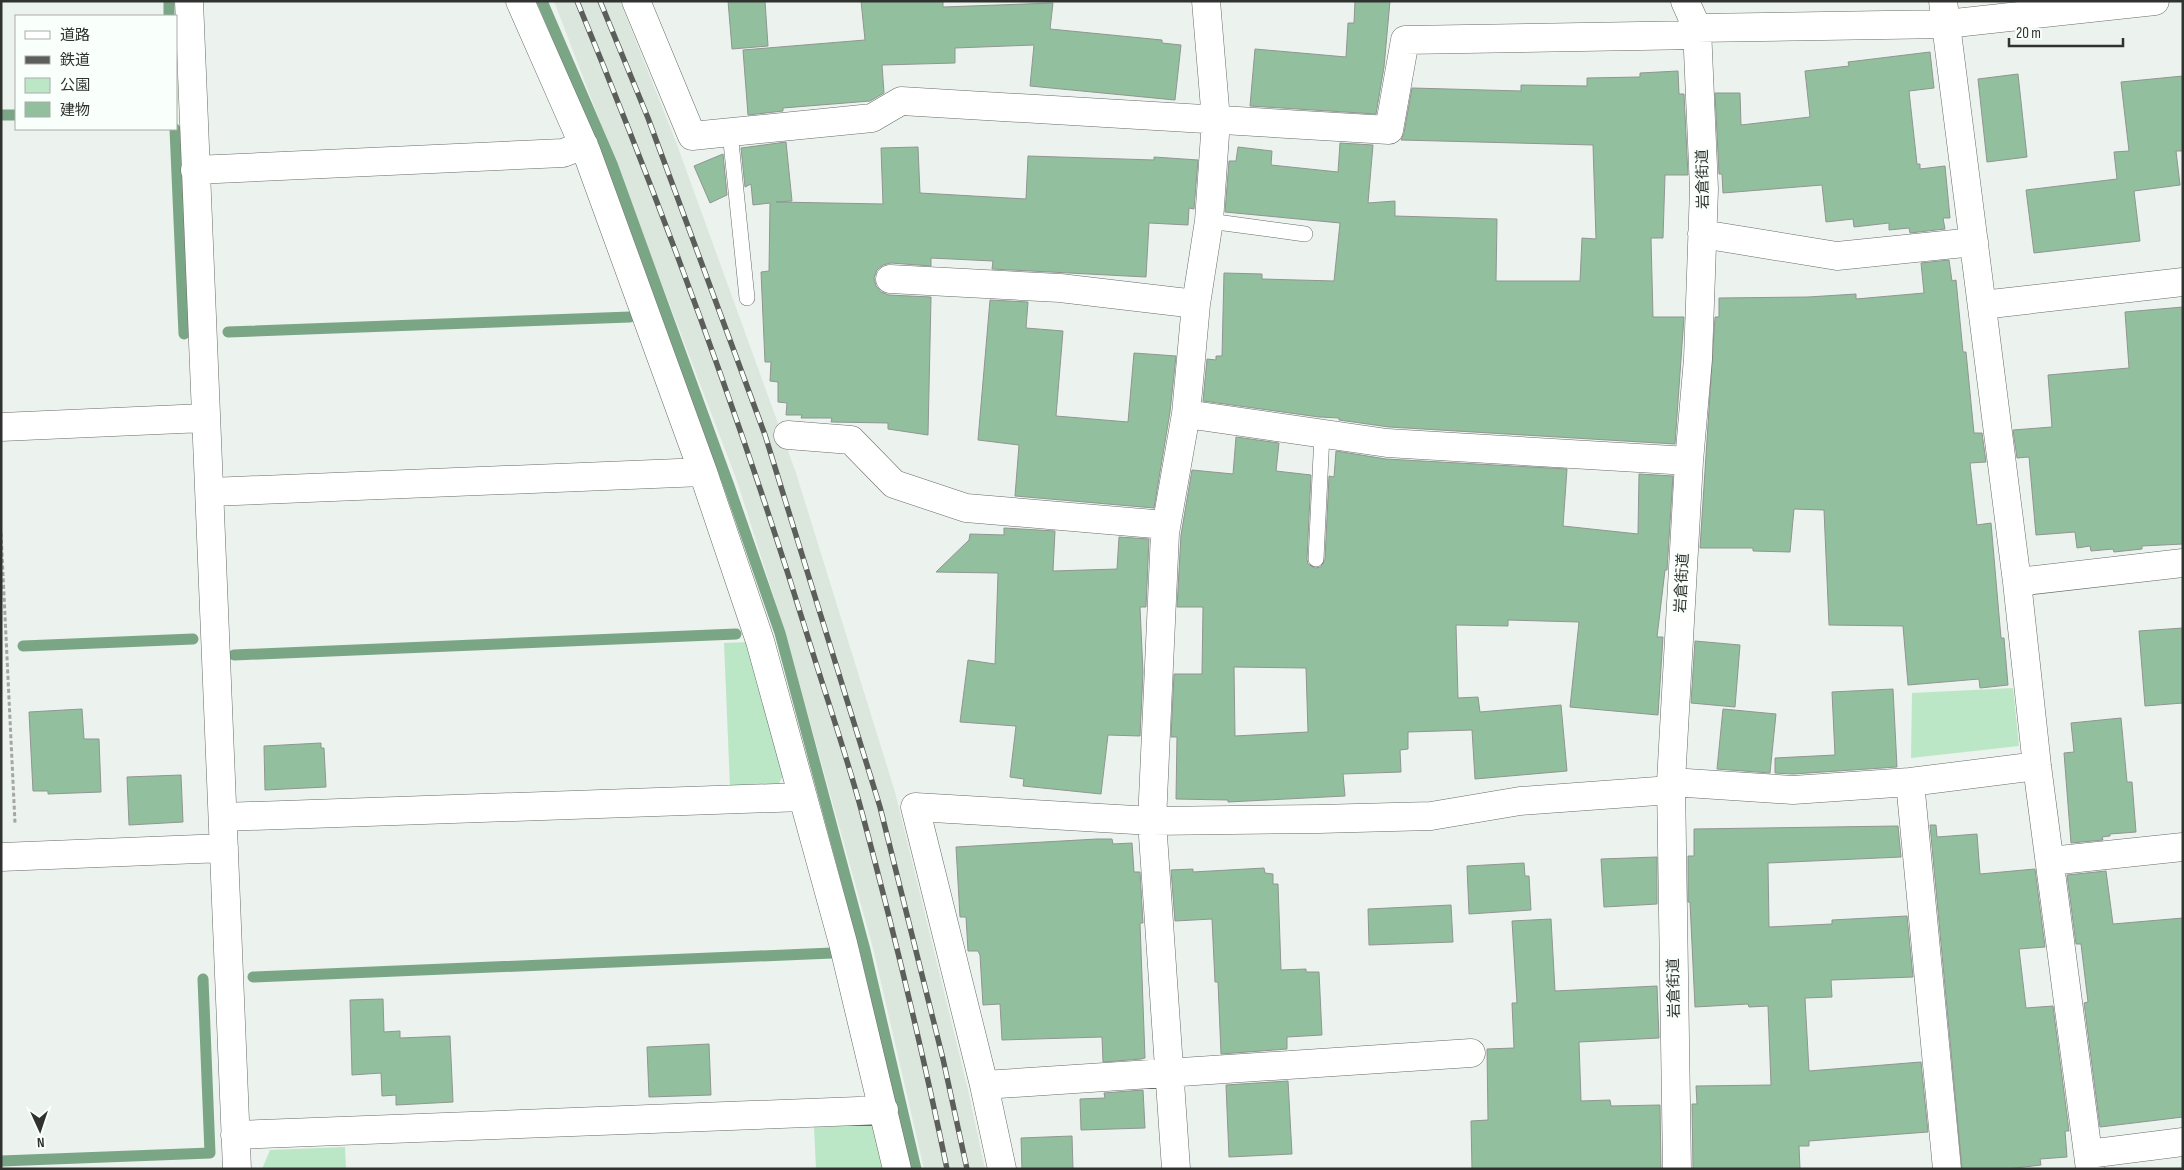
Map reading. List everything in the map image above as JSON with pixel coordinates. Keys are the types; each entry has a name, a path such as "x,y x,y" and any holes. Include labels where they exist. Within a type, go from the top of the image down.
{"street":[{"path":"189,1 204,418 210,492 237,1169"},
{"path":"520,1 584,145 703,472 760,640 843,943 897,1169"},
{"path":"636,1 692,136 872,118 901,101 1389,130 1405,40 1697,32 1944,13 2155,1"},
{"path":"1176,1169 1152,821 1166,525 1186,414 1196,304 1209,221 1216,120 1206,1"},
{"name":"岩倉街道","path":"1677,1169 1671,786 1689,461 1698,359 1704,189 1697,32 1685,1"},
{"path":"1944,13 2089,1161 2183,1142"},
{"path":"195,170 563,153 584,145"},
{"path":"1702,234 1837,256 1974,242"},
{"path":"890,279 1060,288 1196,304"},
{"path":"1982,305 2183,282"},
{"path":"1186,414 1386,444 1689,461"},
{"path":"1,427 204,418"},
{"path":"788,435 851,440 894,484 966,508 1166,525"},
{"path":"210,492 703,472"},
{"path":"2017,582 2183,563"},
{"path":"1002,1169 984,1085 915,807 1152,821 1431,816 1520,802 1671,786 1793,790 1910,782 2038,766"},
{"path":"1910,782 1947,1169"},
{"path":"223,817 803,797"},
{"path":"2050,860 2183,847"},
{"path":"9,857 224,848"},
{"path":"984,1085 1471,1053"},
{"path":"235,1135 884,1110"}],"lane":[{"path":"730,132 747,298"},
{"path":"1209,221 1305,234"},
{"path":"1316,559 1322,434"}],"path":[{"path":"1,533 9,857"}],"shaded area":[{"path":"554,1 620,1 676,142 796,473 895,792 968,1090 985,1169 924,1169 873,948 785,632 737,481"}],"green space":[{"path":"749,642 787,769 778,785 730,787 724,643"},
{"path":"2013,688 2019,746 1911,758 1912,693"},
{"path":"871,1125 882,1134 889,1169 816,1169 814,1127"},
{"path":"345,1147 346,1169 262,1169 270,1150"}],"building":[{"path":"728,1 765,1 768,46 732,49"},
{"path":"861,1 943,1 943,7 1053,3 1050,29 1162,40 1162,43 1181,45 1175,100 1030,86 1034,45 955,48 955,63 882,65 884,93 870,101 783,108 783,111 748,115 743,50 865,40"},
{"path":"1355,1 1390,1 1384,67 1376,114 1250,106 1255,49 1346,57 1348,23 1354,23"},
{"path":"1930,52 1934,88 1909,91 1917,164 1920,164 1920,169 1945,166 1950,218 1943,218 1945,229 1910,233 1909,228 1889,230 1889,223 1854,227 1853,219 1826,222 1822,185 1723,193 1722,174 1719,174 1715,93 1740,93 1741,125 1810,117 1805,71 1849,66 1848,62"},
{"path":"1678,71 1679,94 1684,94 1688,175 1665,175 1663,238 1651,238 1653,317 1684,317 1675,444 1389,427 1339,420 1339,418 1203,401 1207,359 1216,360 1216,356 1222,356 1224,273 1262,274 1262,279 1334,281 1340,223 1225,212 1229,161 1236,161 1238,147 1272,151 1271,165 1338,172 1340,143 1373,145 1368,203 1395,201 1395,216 1497,219 1496,281 1580,281 1582,238 1596,239 1593,145 1401,140 1412,88 1521,91 1521,85 1587,86 1587,78 1640,77 1640,73"},
{"path":"2018,74 2027,157 1987,162 1978,79"},
{"path":"2183,76 2183,151 2176,151 2180,185 2134,191 2140,241 2034,253 2026,190 2117,179 2114,152 2129,151 2121,82"},
{"path":"786,142 792,201 776,202 883,204 881,148 918,147 920,193 1026,199 1028,156 1154,160 1154,157 1198,160 1194,209 1189,208 1188,225 1149,223 1146,277 992,269 993,261 931,258 931,266 891,263 883,265 877,270 874,278 876,286 881,292 889,295 931,297 928,435 888,429 888,423 831,422 832,418 801,418 802,415 786,415 787,403 778,402 778,382 770,381 771,362 765,362 761,272 769,271 770,203 753,205 751,184 745,187 741,148"},
{"path":"723,154 727,195 710,203 694,166"},
{"path":"1949,260 1952,281 1956,280 1963,352 1966,352 1974,433 1982,433 1986,462 1970,463 1977,525 1991,523 2001,638 2004,638 2008,685 1980,688 1979,679 1908,685 1903,626 1829,625 1824,510 1794,509 1790,552 1753,551 1753,548 1700,548 1715,317 1719,317 1719,298 1808,297 1856,294 1856,299 1924,293 1921,263"},
{"path":"990,300 1028,302 1026,328 1063,331 1056,416 1128,422 1134,353 1176,356 1170,412 1154,508 1015,496 1019,445 978,440"},
{"path":"2183,307 2183,544 2142,546 2142,549 2114,552 2113,549 2091,551 2090,546 2077,548 2075,532 2036,535 2029,457 2017,458 2013,430 2052,427 2048,375 2129,368 2125,312"},
{"path":"1236,437 1279,443 1276,471 1311,475 1307,559 1308,564 1315,568 1321,567 1325,559 1329,476 1334,477 1336,451 1386,459 1567,469 1563,526 1638,534 1639,474 1673,476 1667,570 1665,570 1657,637 1663,637 1658,715 1570,707 1579,622 1508,620 1508,626 1456,625 1458,698 1478,697 1480,712 1561,705 1567,771 1475,779 1472,730 1408,732 1408,749 1400,750 1401,772 1343,774 1345,796 1228,802 1228,800 1176,799 1177,737 1171,737 1174,674 1202,674 1203,607 1177,607 1181,535 1192,470 1233,474","holes":["1234,667 1306,668 1308,732 1235,736"]},
{"path":"1004,528 1055,531 1053,571 1117,569 1119,537 1149,539 1146,607 1140,607 1143,673 1140,736 1108,735 1101,794 1023,786 1024,779 1010,777 1016,726 960,722 968,660 995,664 998,573 936,572 969,540 970,534 1004,535"},
{"path":"2183,628 2183,703 2145,706 2139,631"},
{"path":"1695,641 1740,645 1735,707 1691,703"},
{"path":"1893,689 1897,767 1793,774 1775,773 1775,758 1835,755 1832,692"},
{"path":"82,709 84,739 99,739 101,792 48,794 48,791 33,791 29,712"},
{"path":"1723,709 1776,714 1770,773 1717,769"},
{"path":"2121,718 2127,782 2132,782 2136,832 2110,834 2110,836 2102,837 2103,840 2071,843 2064,753 2074,752 2071,723"},
{"path":"321,743 321,748 324,748 326,787 265,790 264,746"},
{"path":"181,775 183,822 129,825 127,777"},
{"path":"1930,825 1936,825 1937,837 1977,834 1980,874 2035,869 2045,947 2019,949 2026,1008 2053,1006 2069,1131 2065,1131 2067,1157 2040,1159 2041,1165 2007,1169 1962,1169"},
{"path":"1898,826 1901,857 1768,863 1769,927 1832,924 1832,920 1907,916 1913,977 1831,980 1832,997 1805,998 1809,1071 1921,1062 1928,1132 1809,1141 1809,1146 1799,1146 1800,1169 1693,1169 1692,1104 1697,1104 1696,1086 1771,1085 1768,1006 1749,1007 1748,1004 1695,1007 1690,902 1688,902 1688,856 1694,856 1694,829"},
{"path":"1112,839 1113,844 1132,843 1134,872 1140,872 1143,923 1140,923 1145,1058 1141,1059 1103,1062 1102,1037 1002,1040 1000,1004 983,1005 980,955 978,951 968,951 966,917 960,917 956,847"},
{"path":"1657,857 1657,904 1604,907 1601,859"},
{"path":"1524,863 1525,876 1529,876 1531,910 1469,914 1467,866"},
{"path":"1264,868 1265,873 1273,874 1273,884 1278,884 1281,970 1306,969 1306,972 1319,972 1322,1035 1287,1037 1287,1049 1221,1054 1218,982 1215,982 1212,919 1175,921 1171,870 1193,869 1193,872"},
{"path":"2106,871 2113,924 2183,918 2183,1117 2100,1127 2084,1003 2088,1002 2081,944 2076,944 2067,875"},
{"path":"1451,905 1453,942 1369,945 1368,909"},
{"path":"1551,919 1555,991 1657,986 1659,1038 1579,1042 1581,1101 1610,1100 1611,1106 1660,1105 1661,1169 1472,1169 1471,1121 1488,1120 1487,1049 1514,1048 1512,1003 1517,1003 1512,921"},
{"path":"383,999 384,1032 400,1031 400,1038 450,1036 453,1102 396,1105 396,1095 382,1096 381,1073 352,1075 350,1000"},
{"path":"709,1044 711,1095 649,1097 647,1047"},
{"path":"1288,1081 1292,1154 1229,1157 1226,1085"},
{"path":"1143,1090 1145,1128 1081,1130 1080,1099 1105,1098 1104,1093"},
{"path":"1072,1136 1073,1169 1022,1169 1021,1138"}],"waterway":[{"path":"169,1 169,15"},
{"path":"542,1 612,164 729,486 780,633 865,950 916,1169"},
{"path":"1,115 15,115"},
{"path":"175,130 184,334"},
{"path":"228,332 630,317"},
{"path":"234,655 736,634"},
{"path":"23,646 193,639"},
{"path":"253,977 832,953"},
{"path":"1,1161 210,1153 203,979"}],"railway":[{"path":"577,1 641,160 730,400 758,481 843,747 907,988 947,1169"},
{"path":"600,1 648,118 765,435 880,807 943,1059 967,1169"}]}
